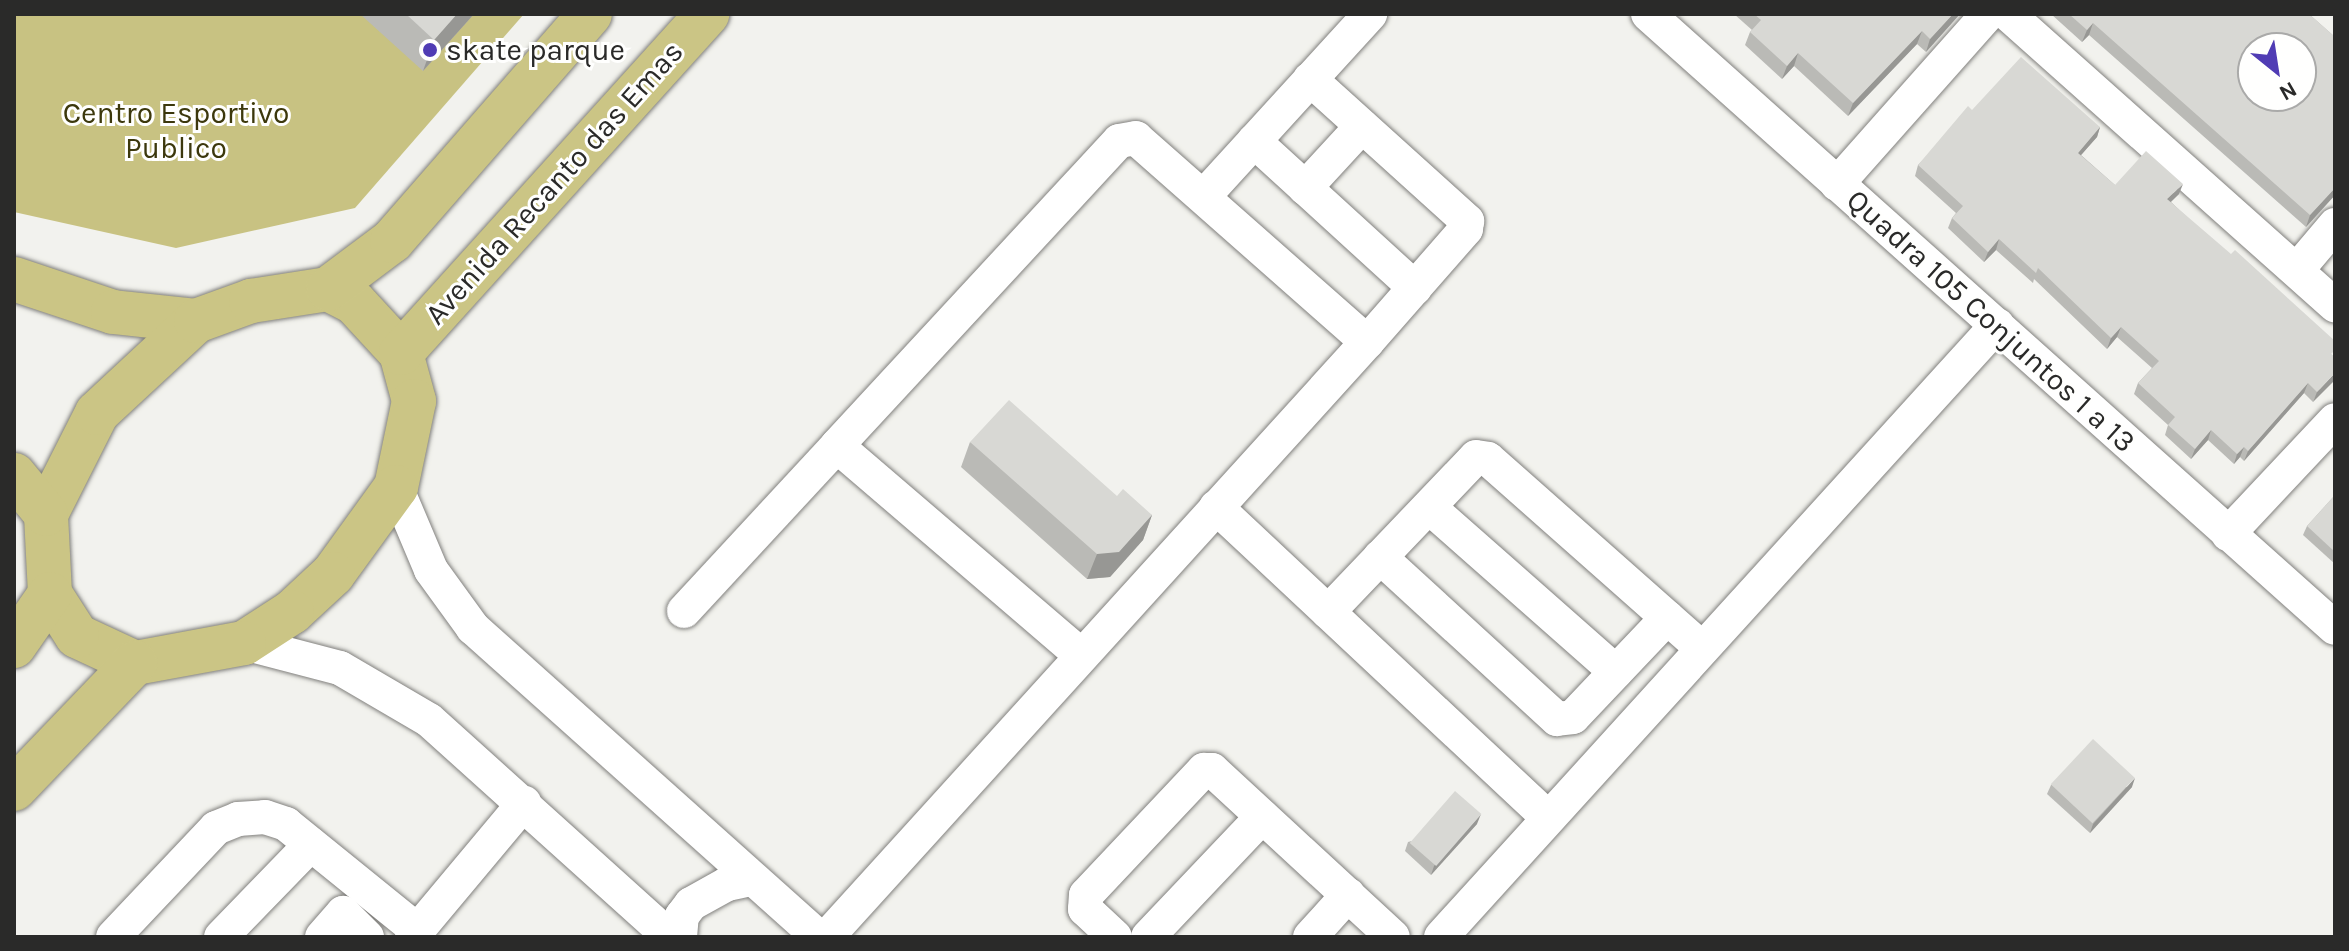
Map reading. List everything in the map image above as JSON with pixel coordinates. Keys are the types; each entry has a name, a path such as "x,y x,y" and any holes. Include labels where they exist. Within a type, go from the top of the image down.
{"main road":[{"path":"328,289 354,302 401,353 414,401 396,487 333,574 292,612 244,643 135,663 77,636 50,594 46,514 97,413 196,321 251,301 328,289 392,241 590,14"},
{"name":"Avenida Recanto das Emas","path":"401,353 707,14"},
{"path":"14,279 113,312 196,321"},
{"path":"14,475 46,514"},
{"path":"14,646 50,594"},
{"path":"14,789 135,663"}],"street":[{"path":"1205,195 1370,14"},
{"name":"Quadra 105 Conjuntos 1 a 13","path":"1648,14 2335,628"},
{"path":"1837,184 1988,14"},
{"path":"2008,14 2335,305"},
{"path":"827,937 1466,229 1467,221 1310,79"},
{"path":"1305,188 1362,126"},
{"path":"684,611 1119,141 1136,138 1149,146 1367,342"},
{"path":"1254,141 1415,288"},
{"path":"2297,270 2335,225"},
{"path":"1441,937 1997,325"},
{"path":"2228,534 2335,420"},
{"path":"837,446 1080,654"},
{"path":"1328,612 1476,457 1488,459 1702,648"},
{"path":"396,487 431,570 473,628 819,937"},
{"path":"1216,507 1548,818"},
{"path":"1429,507 1616,672"},
{"path":"1380,557 1557,719 1573,717 1667,618"},
{"path":"244,643 353,676 429,720 670,937"},
{"path":"1115,937 1085,909 1086,895 1204,770 1212,770 1393,937"},
{"path":"344,913 415,934 524,803"},
{"path":"1148,937 1262,817"},
{"path":"113,937 224,824 278,820 311,844 344,913 367,937"},
{"path":"221,937 311,844"},
{"path":"680,937 682,916 691,904 706,893 751,879"},
{"path":"1310,937 1348,895"}],"green space":[{"name":"Centro Esportivo Publico","path":"14,14 524,14 355,208 176,248 14,212"}],"building":[{"path":"406,14 457,14 434,40"},
{"path":"1754,14 1953,14 1930,39 1922,31 1853,103 1798,53 1787,66 1750,32 1761,20"},
{"path":"2069,14 2309,14 2335,37 2335,188 2310,215 2093,23 2087,30"},
{"path":"2021,57 2100,127 2078,153 2115,185 2146,151 2183,184 2167,199 2231,254 2235,250 2335,341 2335,350 2331,354 2335,358 2335,373 2317,392 2308,383 2248,451 2244,447 2237,454 2211,430 2195,449 2168,425 2175,417 2138,383 2159,361 2121,327 2111,338 2038,268 2036,273 1999,239 1988,252 1952,218 1963,206 1918,165 1968,106 1972,110"},
{"path":"1009,400 1117,496 1123,489 1152,515 1119,552 1097,554 970,442"},
{"path":"2335,495 2335,552 2307,526"},
{"path":"2093,739 2135,778 2092,823 2051,784"},
{"path":"1455,791 1481,814 1436,866 1410,843"}],"place":[{"name":"skate parque","path":"430,50"}]}
